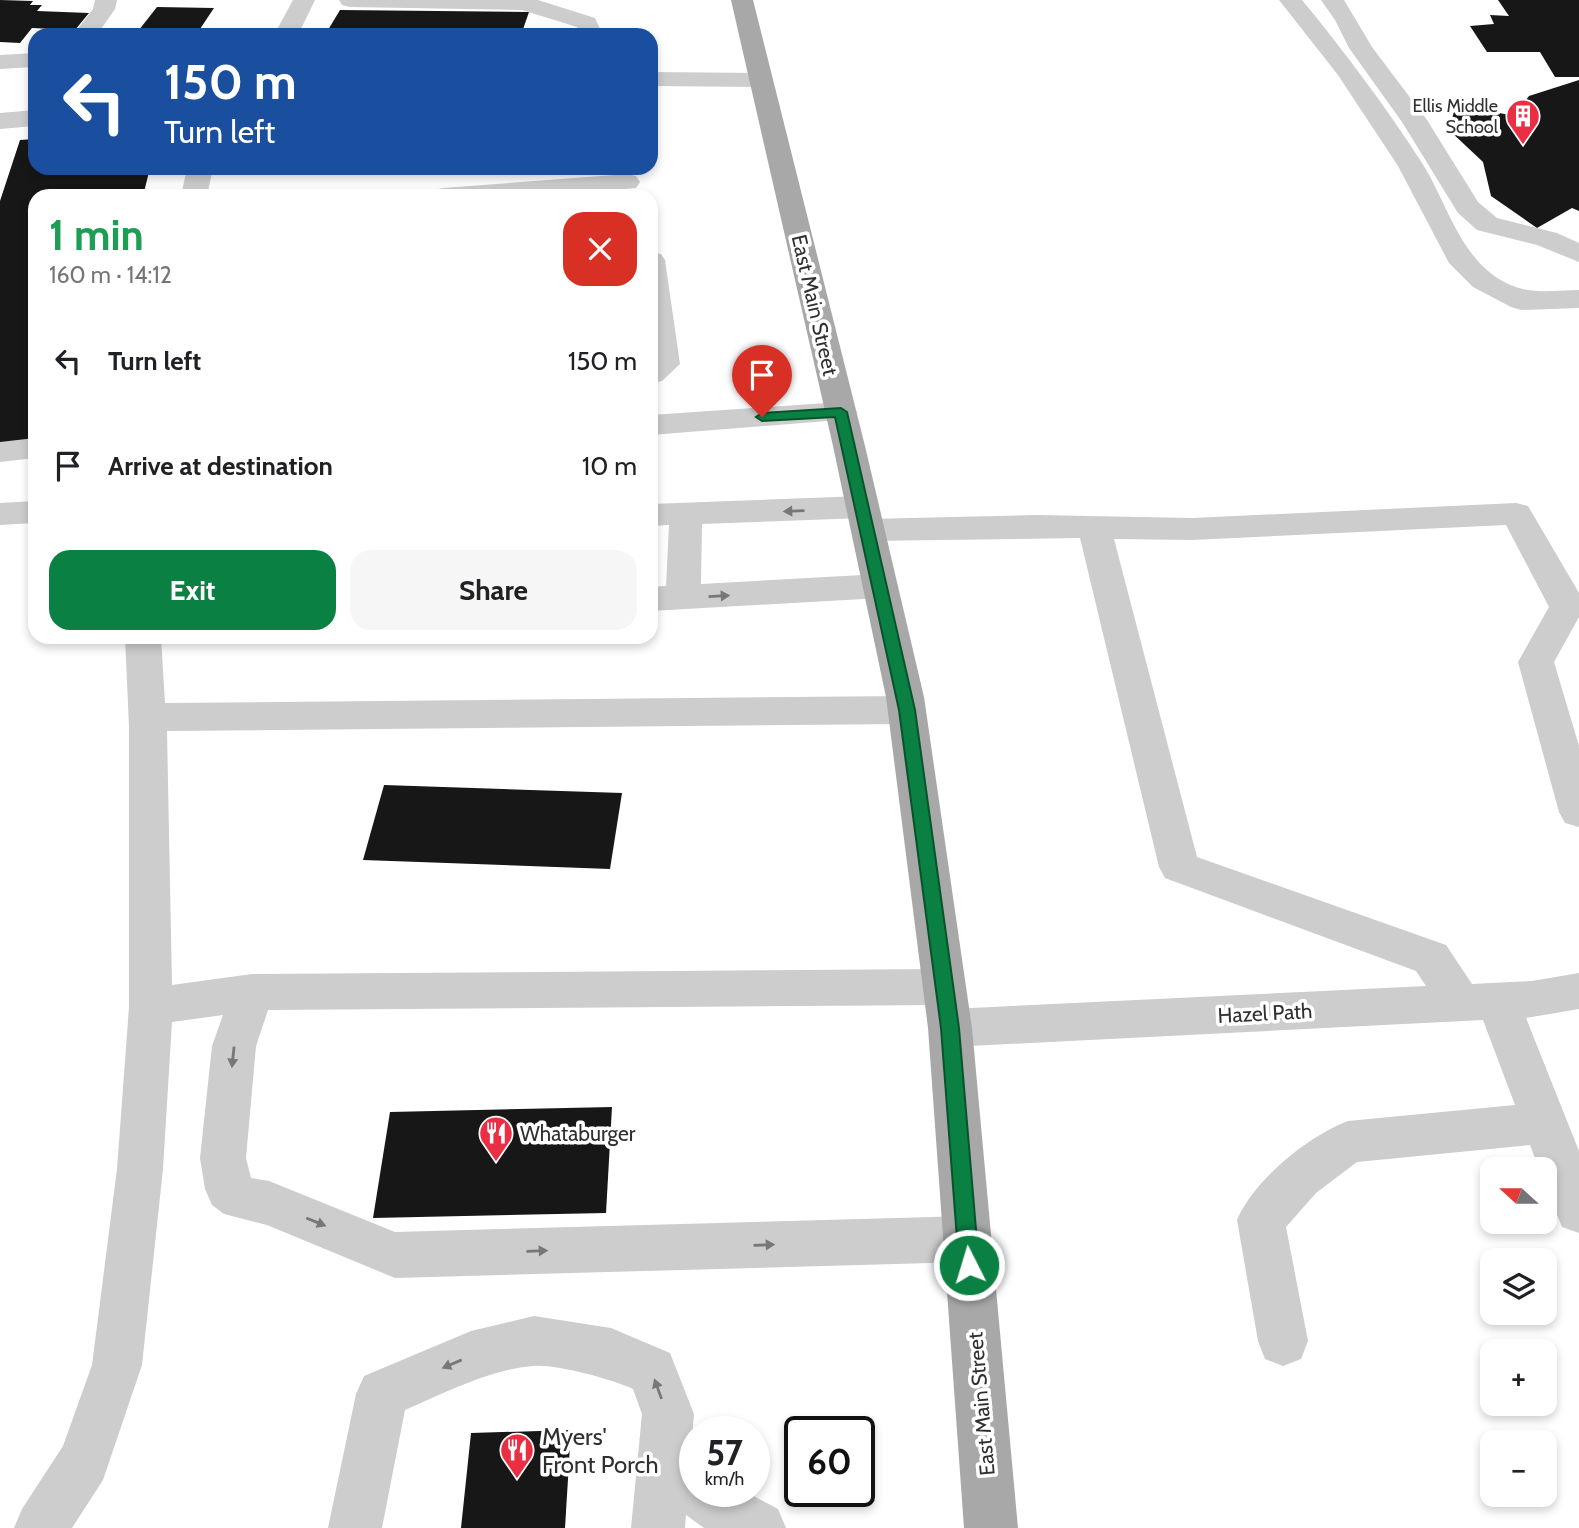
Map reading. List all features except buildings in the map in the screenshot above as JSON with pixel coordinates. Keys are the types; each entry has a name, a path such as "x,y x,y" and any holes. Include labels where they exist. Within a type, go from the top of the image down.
{"main road":[{"name":"East Main Street","path":"742,0 841,412 907,710 947,1008 991,1528"}],"street":[{"path":"90,28 104,9 106,0"},
{"path":"290,28 304,0"},
{"path":"350,0 524,3 587,23 589,28"},
{"path":"1290,0 1348,71 1404,156 1459,257 1483,281 1521,302 1579,299"},
{"path":"1332,0 1346,19 1361,48 1414,120 1468,207 1487,224 1546,239 1579,254"},
{"path":"0,62 28,60"},
{"path":"658,79 761,80"},
{"path":"0,121 28,119"},
{"path":"535,189 627,182"},
{"path":"658,312 665,364 658,370"},
{"path":"658,425 841,412"},
{"path":"0,452 28,450"},
{"path":"0,495 28,493"},
{"path":"0,514 28,512"},
{"path":"686,514 667,598 881,586"},
{"path":"658,515 1192,529 1516,514 1567,607 1536,662 1579,812"},
{"path":"1094,527 1179,867 1432,958 1479,1002 1545,1123 1579,1211"},
{"path":"41,1528 84,1461 117,1365 140,1169 151,1007 147,717 143,644"},
{"path":"147,717 907,710"},
{"name":"Hazel Path","path":"151,1007 252,992 947,1008 1479,1002 1532,999 1579,990"},
{"path":"252,992 234,1046 223,1158 229,1189 242,1198 269,1203 395,1255 967,1239"},
{"path":"1283,1341 1261,1220 1299,1178 1349,1142 1545,1123"},
{"path":"355,1528 382,1394 471,1356 534,1341 611,1353 652,1371 679,1459"},
{"path":"658,1528 679,1491"},
{"path":"719,1507 758,1528"}],"place":[{"name":"Ellis Middle School","path":"1523,146"},
{"name":"Whataburger","path":"496,1163"},
{"name":"Myers' Front Porch","path":"517,1480"}],"route":[{"path":"762,417 841,412 907,710 950,1028 969,1265"}]}
